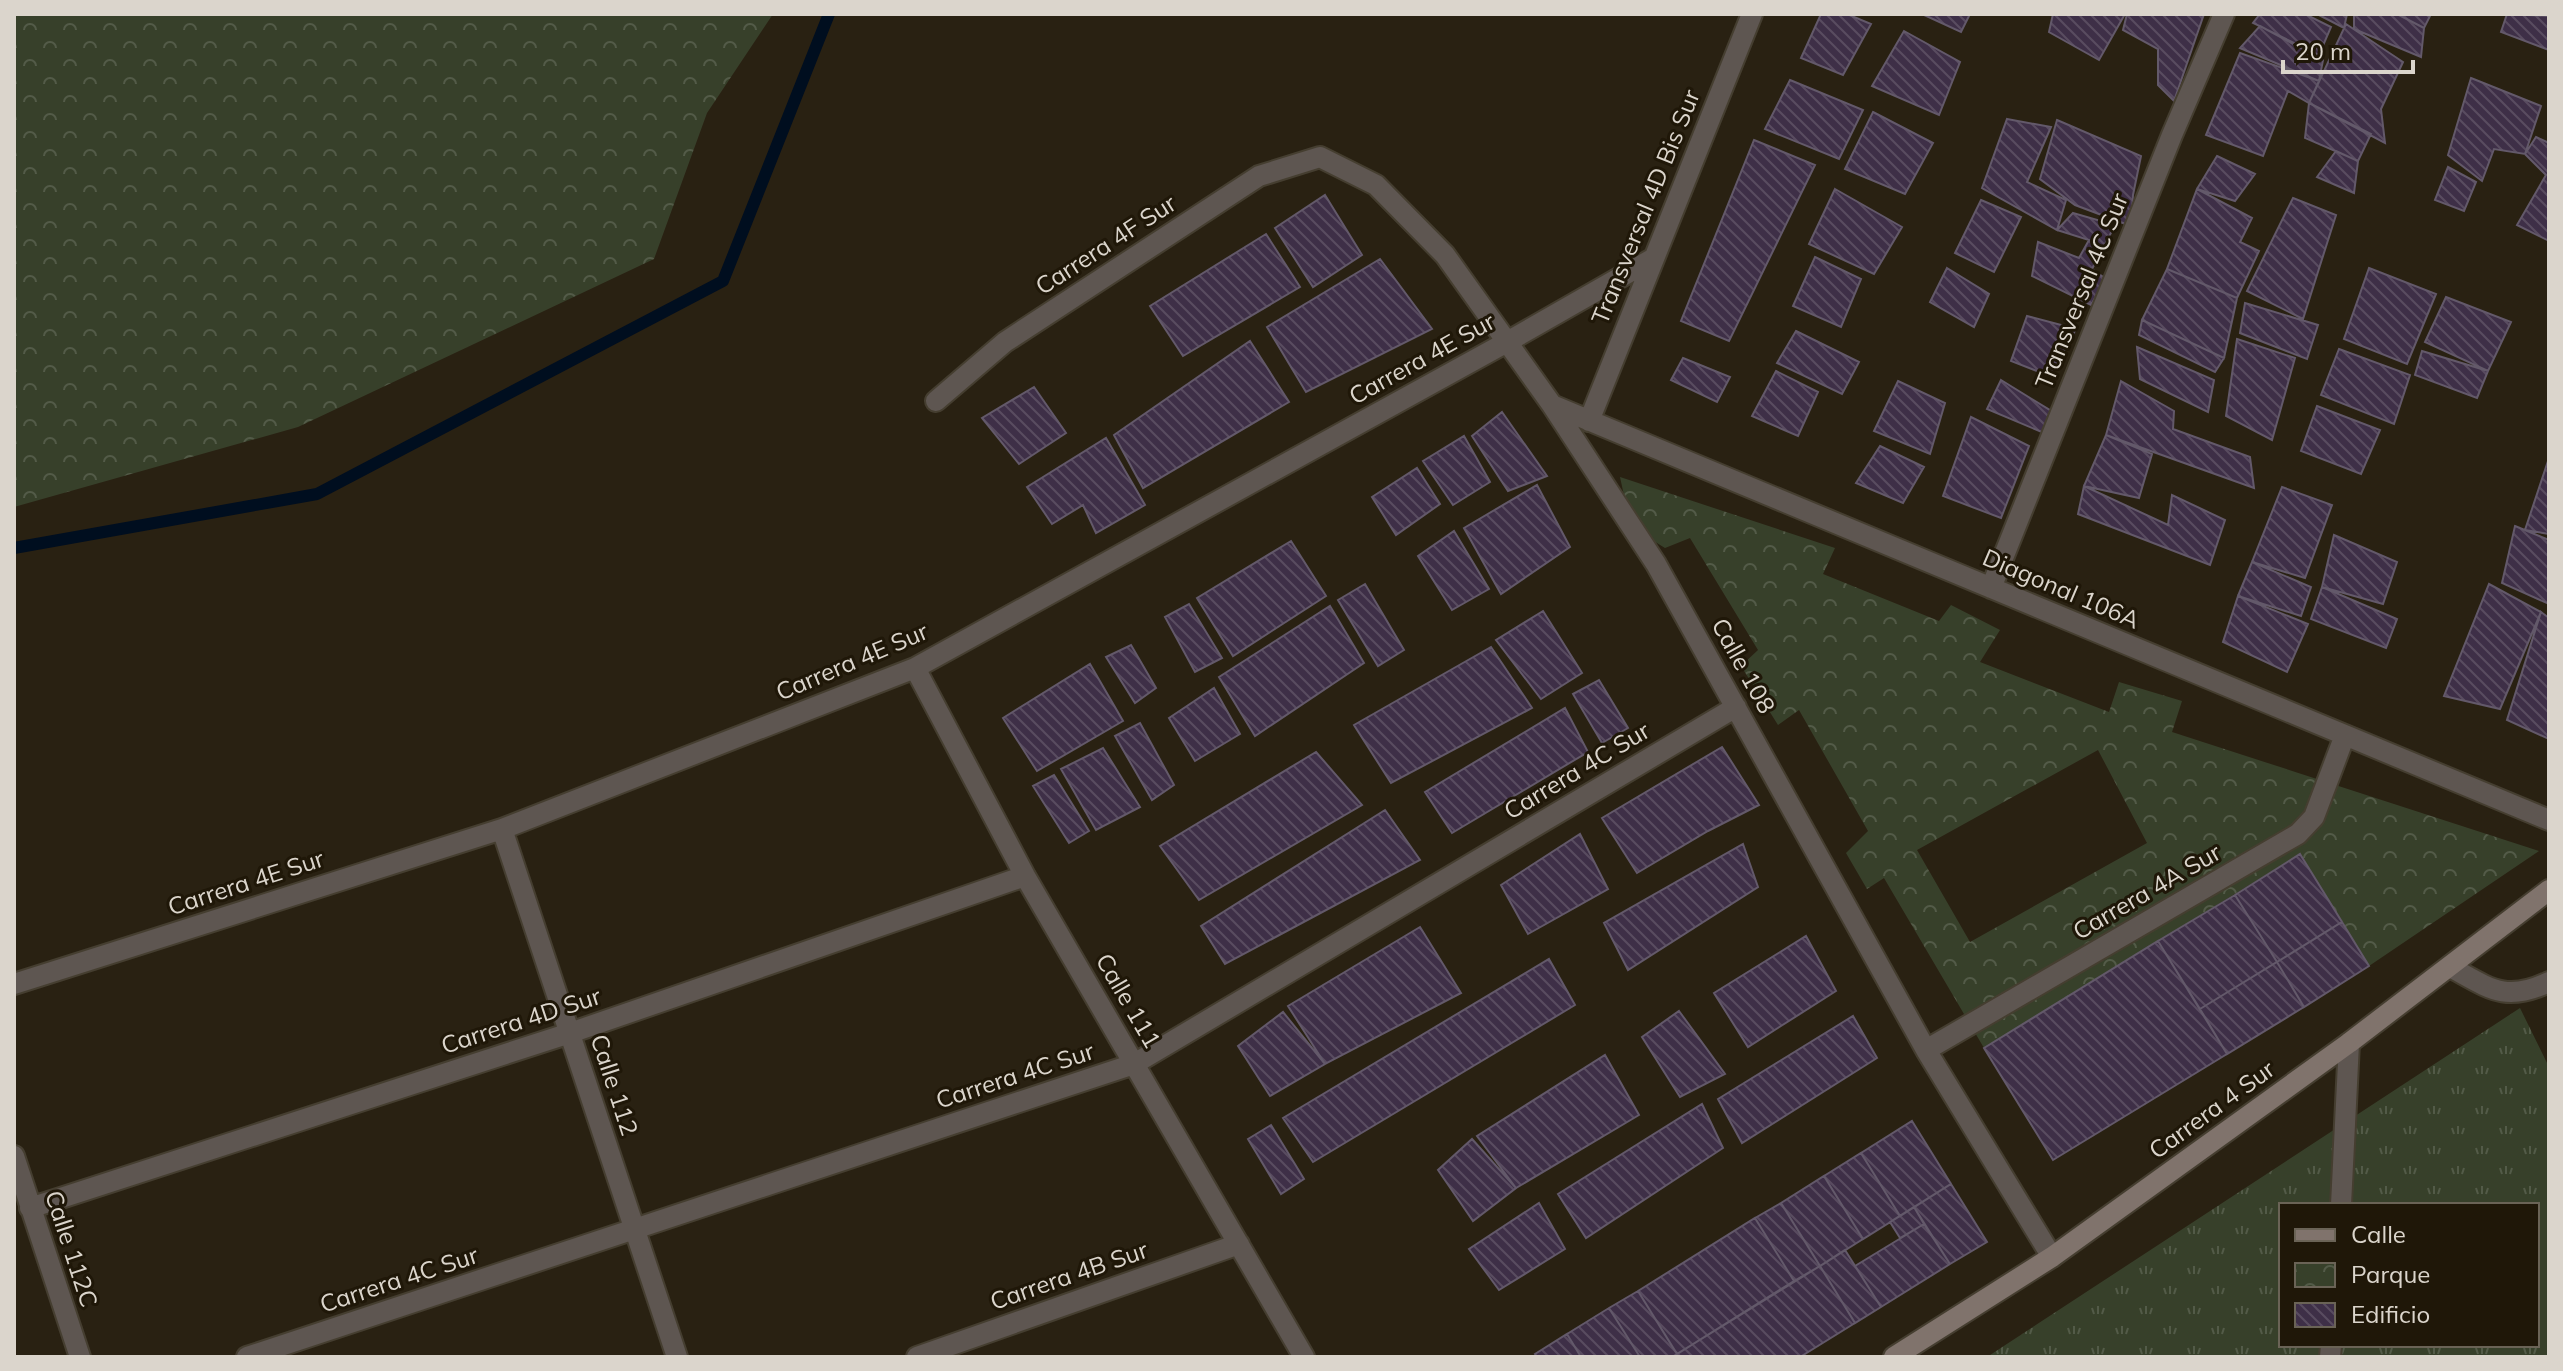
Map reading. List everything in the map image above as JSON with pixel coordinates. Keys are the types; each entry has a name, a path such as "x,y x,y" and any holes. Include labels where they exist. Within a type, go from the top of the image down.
{"street":[{"name":"Transversal 4D Bis Sur","path":"1589,421 1752,14"},
{"name":"Transversal 4C Sur","path":"1991,588 2172,135 2224,14"},
{"name":"Calle 108","path":"1320,157 1376,185 1445,255 1552,405 1656,564 1926,1050 2052,1257"},
{"name":"Carrera 4F Sur","path":"936,401 1005,342 1259,176 1320,157"},
{"name":"Carrera 4E Sur","path":"14,984 502,829 915,668 1654,258"},
{"name":"Diagonal 106A","path":"1552,405 2549,820"},
{"name":"Calle 111","path":"915,668 1025,876 1304,1357"},
{"name":"Carrera 4C Sur","path":"247,1357 1134,1064 1736,707"},
{"name":"Carrera 4A Sur","path":"1926,1050 2298,834 2314,817 2345,735"},
{"name":"Calle 112","path":"502,829 677,1357"},
{"name":"Carrera 4D Sur","path":"30,1208 570,1033 1025,876"},
{"name":"Carrera 4 Sur","path":"1894,1357 2052,1257 2349,1043 2549,890"},
{"path":"2450,967 2496,992 2517,994 2549,982"},
{"path":"2341,1203 2349,1043"},
{"name":"Calle 112C","path":"14,1156 80,1357"},
{"name":"Carrera 4B Sur","path":"917,1357 1239,1244"}],"green space":[{"path":"14,14 773,14 707,113 654,259 298,427 14,507"},
{"path":"1620,477 1835,548 1823,574 1939,621 1951,605 2000,630 1980,662 2109,712 2119,682 2182,701 2172,732 2539,851 2369,966 2300,854 1984,1048 1884,878 1867,889 1846,853 1868,831 1799,710 1778,725 1741,666 1758,650 1690,538 1665,548 1631,527","holes":["2098,750 2147,843 1970,942 1917,850"]},
{"path":"2520,1008 2549,1067 2549,1357 1987,1357"}],"building":[{"path":"1821,14 1847,14 1871,24 1843,75 1801,58"},
{"path":"1922,14 1970,14 1961,32"},
{"path":"2053,14 2125,14 2099,60 2049,32"},
{"path":"2127,14 2204,14 2174,101 2158,85 2158,49 2123,30"},
{"path":"2260,14 2305,14 2331,27 2319,55 2253,23"},
{"path":"2317,14 2347,14 2344,28"},
{"path":"2354,14 2397,14 2424,28 2421,57 2354,29"},
{"path":"2397,14 2431,14 2424,28"},
{"path":"2507,14 2549,16 2549,50 2501,32"},
{"path":"2346,24 2403,62 2381,109 2385,143 2309,103"},
{"path":"2260,26 2323,60 2319,81 2240,48"},
{"path":"1904,31 1960,62 1939,115 1872,86"},
{"path":"2240,53 2319,81 2309,103 2288,91 2263,156 2206,135"},
{"path":"2471,78 2541,106 2525,154 2494,149 2482,181 2448,155"},
{"path":"1790,80 1863,110 1839,159 1765,129"},
{"path":"2309,103 2371,134 2358,161 2305,138"},
{"path":"1873,112 1933,143 1905,194 1845,169"},
{"path":"2007,119 2051,127 2027,182 2066,200 2057,230 1982,188"},
{"path":"2057,120 2141,156 2133,195 2131,226 2075,205 2040,179"},
{"path":"2536,137 2549,143 2549,241 2517,225 2546,175 2525,154"},
{"path":"1754,140 1815,165 1729,341 1681,321"},
{"path":"2336,151 2358,161 2354,193 2317,177"},
{"path":"2217,156 2255,174 2235,201 2197,189"},
{"path":"2448,167 2476,182 2464,211 2435,200"},
{"path":"1835,189 1902,227 1874,274 1809,244"},
{"path":"2197,189 2252,218 2240,242 2259,251 2237,298 2167,269"},
{"path":"1325,195 1362,255 1313,287 1275,228"},
{"path":"2293,198 2336,215 2303,319 2247,291"},
{"path":"1981,200 2021,217 1994,272 1955,253"},
{"path":"2073,213 2115,225 2092,269 2106,279 2091,305 2032,276 2038,242 2079,258 2089,240 2057,230"},
{"path":"1266,234 1300,287 1183,356 1150,306"},
{"path":"1815,257 1861,279 1841,327 1793,306"},
{"path":"1380,259 1432,329 1306,392 1267,327"},
{"path":"1947,268 1989,294 1974,327 1930,302"},
{"path":"2369,268 2436,294 2407,364 2344,339"},
{"path":"2167,269 2237,298 2224,358 2142,320"},
{"path":"2446,297 2511,322 2488,371 2425,342"},
{"path":"2245,303 2318,325 2307,359 2240,333"},
{"path":"2027,316 2076,329 2050,376 2011,361"},
{"path":"2142,320 2224,358 2215,372 2139,335"},
{"path":"1796,331 1859,362 1842,394 1777,363"},
{"path":"2237,339 2295,358 2272,440 2226,416"},
{"path":"1250,341 1289,402 1143,488 1114,435"},
{"path":"2137,347 2214,380 2208,412 2140,379"},
{"path":"2339,349 2410,375 2394,424 2321,395"},
{"path":"2422,351 2488,371 2477,398 2415,375"},
{"path":"1683,358 1730,377 1717,402 1671,380"},
{"path":"1776,371 1818,392 1798,436 1752,416"},
{"path":"2001,380 2053,412 2044,433 1987,409"},
{"path":"1898,381 1945,403 1930,454 1874,431"},
{"path":"2121,381 2174,411 2173,429 2250,457 2254,488 2106,435"},
{"path":"1034,387 1066,433 1019,464 982,418"},
{"path":"2317,406 2380,430 2361,474 2301,451"},
{"path":"1502,412 1547,476 1508,491 1472,436"},
{"path":"1971,417 2029,446 2001,518 1943,496"},
{"path":"2106,435 2152,454 2139,498 2084,486"},
{"path":"1464,436 1490,482 1453,505 1423,461"},
{"path":"1106,438 1145,505 1096,533 1083,505 1052,524 1027,487"},
{"path":"1880,446 1924,467 1903,503 1856,483"},
{"path":"2549,458 2549,534 2525,530"},
{"path":"1417,468 1440,504 1396,535 1372,497"},
{"path":"1537,485 1570,547 1501,594 1464,528"},
{"path":"2084,486 2168,525 2172,495 2225,520 2210,565 2078,514"},
{"path":"2282,487 2332,505 2305,578 2252,562"},
{"path":"2515,526 2549,540 2549,604 2502,583"},
{"path":"1454,531 1489,589 1452,610 1418,556"},
{"path":"2334,535 2397,562 2383,604 2322,587"},
{"path":"1291,541 1326,596 1233,656 1197,598"},
{"path":"2252,562 2311,587 2301,616 2238,596"},
{"path":"1365,584 1404,650 1378,666 1338,600"},
{"path":"2489,584 2541,612 2500,709 2444,696"},
{"path":"2322,587 2397,619 2386,648 2311,619"},
{"path":"2238,596 2308,624 2287,672 2223,642"},
{"path":"1189,604 1222,658 1195,672 1165,617"},
{"path":"1330,606 1364,663 1255,736 1219,677"},
{"path":"1543,611 1582,673 1541,699 1496,640"},
{"path":"2541,612 2549,618 2549,739 2507,720"},
{"path":"1131,645 1156,688 1135,703 1106,657"},
{"path":"1491,647 1532,708 1391,783 1354,725"},
{"path":"1090,664 1123,721 1037,771 1003,718"},
{"path":"1599,680 1628,728 1602,743 1573,694"},
{"path":"1214,688 1240,734 1195,761 1169,718"},
{"path":"1565,708 1588,752 1452,833 1425,792"},
{"path":"1140,723 1174,785 1152,800 1115,736"},
{"path":"1722,747 1759,805 1637,873 1602,818"},
{"path":"1103,748 1140,807 1096,830 1061,769"},
{"path":"1316,752 1362,805 1199,900 1160,846"},
{"path":"1054,775 1089,831 1069,843 1033,786"},
{"path":"1385,810 1420,860 1225,964 1201,926"},
{"path":"1580,834 1608,889 1528,934 1501,885"},
{"path":"1743,844 1758,887 1628,970 1604,923"},
{"path":"2300,854 2342,922 2277,962 2235,895"},
{"path":"2235,895 2277,962 2200,1009 2158,941"},
{"path":"2342,922 2369,966 2304,1007 2277,962"},
{"path":"1420,927 1461,993 1325,1064 1288,1006"},
{"path":"1806,936 1836,991 1748,1047 1714,993"},
{"path":"2158,941 2227,1054 2053,1160 1984,1048"},
{"path":"1549,959 1575,1005 1313,1162 1283,1118"},
{"path":"2277,962 2304,1007 2227,1054 2200,1009"},
{"path":"1679,1011 1725,1074 1680,1097 1642,1037"},
{"path":"1283,1012 1325,1064 1270,1096 1238,1046"},
{"path":"1853,1016 1877,1058 1742,1143 1718,1099"},
{"path":"1605,1055 1639,1115 1516,1188 1477,1136"},
{"path":"1702,1104 1723,1148 1586,1238 1558,1194"},
{"path":"1912,1121 1951,1184 1900,1216 1861,1153"},
{"path":"1271,1125 1304,1179 1281,1194 1248,1139"},
{"path":"1472,1139 1516,1188 1473,1221 1438,1170"},
{"path":"1861,1153 1900,1216 1863,1239 1824,1176"},
{"path":"1824,1176 1863,1239 1820,1266 1781,1203"},
{"path":"1951,1184 1987,1242 1950,1264 1914,1207"},
{"path":"1539,1203 1565,1249 1499,1290 1469,1249"},
{"path":"1781,1203 1820,1266 1794,1281 1755,1218"},
{"path":"1914,1207 1924,1224 1900,1238 1890,1222"},
{"path":"1755,1218 1794,1281 1677,1354 1638,1291"},
{"path":"1924,1224 1950,1264 1881,1307 1855,1266"},
{"path":"1845,1250 1881,1307 1855,1323 1820,1266"},
{"path":"1820,1266 1855,1323 1800,1357 1678,1357 1677,1354"},
{"path":"1638,1291 1677,1354 1672,1357 1640,1357 1609,1308"},
{"path":"1609,1308 1640,1357 1581,1357 1567,1334"},
{"path":"1567,1334 1581,1357 1537,1357 1535,1354"}],"waterway":[{"path":"14,548 317,494 723,281 829,14"}]}
